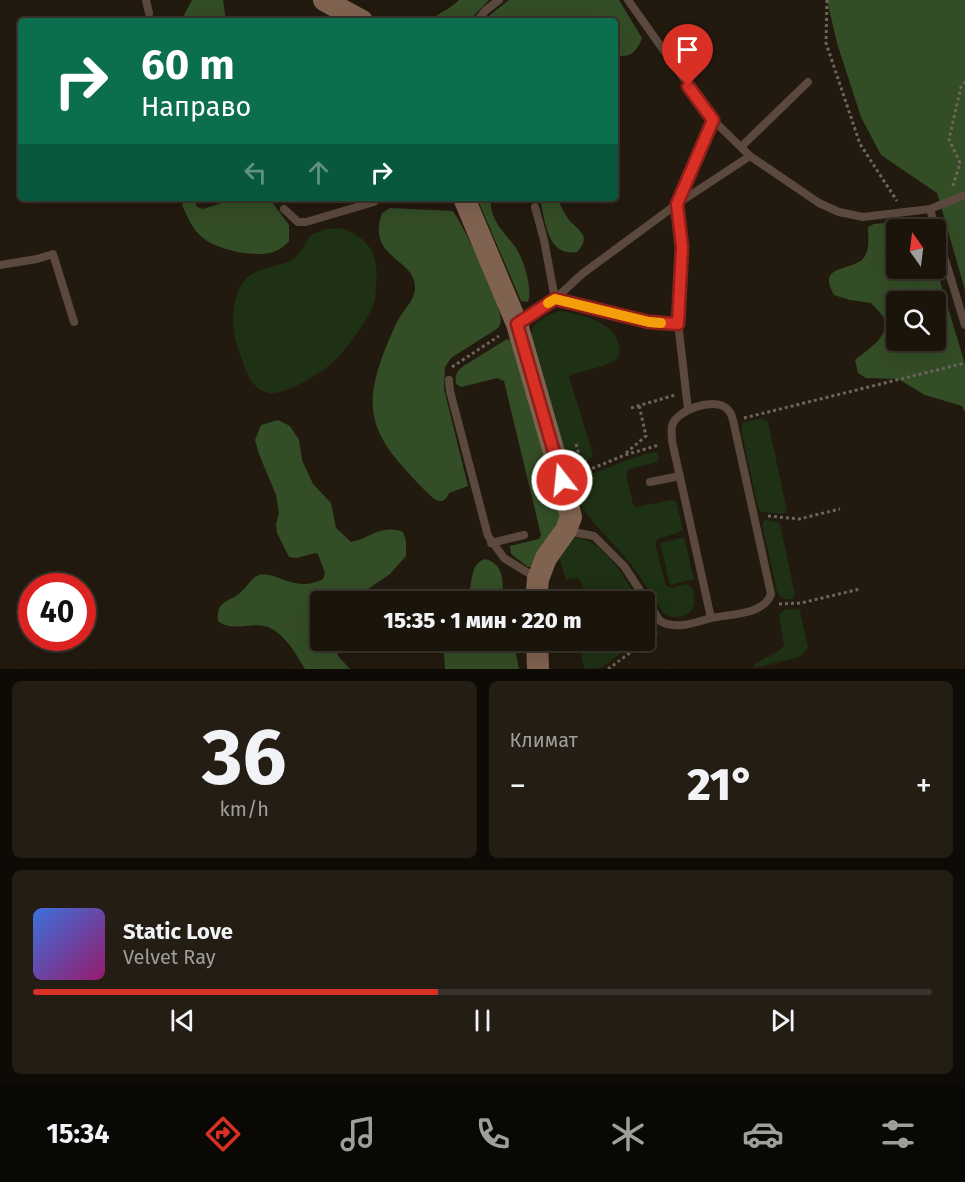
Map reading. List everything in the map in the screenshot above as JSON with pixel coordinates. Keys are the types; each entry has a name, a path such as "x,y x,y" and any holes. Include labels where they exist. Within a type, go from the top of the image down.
{"street":[{"path":"330,6 356,18"},
{"path":"465,201 517,324 571,517 566,530 546,558 537,590"},
{"path":"537,651 538,669"}],"lane":[{"path":"146,0 149,13"},
{"path":"479,18 499,0"},
{"path":"628,0 713,120 750,156 819,203 839,212 863,217 930,209 965,195"},
{"path":"741,147 808,82"},
{"path":"688,409 678,324 682,247 677,204 713,120"},
{"path":"517,324 555,299 582,274 677,204 750,156"},
{"path":"284,209 298,222 306,222 375,201"},
{"path":"535,207 555,299"},
{"path":"930,209 933,219"},
{"path":"0,265 53,254 74,322"},
{"path":"946,263 965,326"},
{"path":"555,299 649,322 678,324"},
{"path":"449,380 488,536 504,558 537,590"},
{"path":"566,530 594,536 624,566 660,621 668,625 681,626 761,608 769,602 771,594 734,420 723,405 713,404 688,409 678,416 672,425 672,441 711,618"},
{"path":"650,482 680,476"},
{"path":"491,543 524,535"}],"path":[{"path":"827,0 826,43 860,144 904,212"},
{"path":"930,209 952,192 960,163 950,139 960,87 965,82"},
{"path":"449,380 451,368 456,363 517,324"},
{"path":"734,420 965,363"},
{"path":"631,408 686,392"},
{"path":"625,455 646,436 639,405"},
{"path":"562,480 625,455 672,441"},
{"path":"576,444 584,471"},
{"path":"754,515 799,519 840,509"},
{"path":"769,602 783,605 801,603 860,589"},
{"path":"608,669 668,625"}],"green space":[{"path":"192,0 223,0 226,18 183,17"},
{"path":"459,0 489,0 472,18 434,18"},
{"path":"509,0 619,0 642,38 633,53 621,56 618,56 618,18 488,18"},
{"path":"827,0 965,0 965,290 937,193 881,155 861,117 837,43"},
{"path":"184,201 194,201 197,207 203,209 226,201 271,201 289,225 289,241 278,250 261,254 239,252 217,246 198,234 182,205"},
{"path":"478,201 490,201 496,221 520,256 529,289 528,302 521,301"},
{"path":"541,201 558,201 569,220 582,234 583,242 577,252 559,249 553,243 546,227"},
{"path":"390,208 453,211 481,264 495,297 501,320 498,328 451,358 445,367 444,389 468,486 449,493 441,501 434,499 394,456 382,437 375,419 373,399 376,378 384,352 397,322 415,291 413,277 385,248 380,239 379,228 382,213"},
{"path":"886,223 886,279 939,279 943,291 886,291 886,351 946,351 946,301 965,364 965,412 962,406 925,395 898,379 866,378 858,373 855,360 881,337 885,325 884,318 871,303 834,295 829,285 829,277 865,256 868,246 868,227"},
{"path":"341,228 359,237 374,255 377,273 375,300 372,308 352,339 327,367 291,388 276,393 265,392 257,387 250,378 236,343 233,315 239,288 248,276 296,257 312,234 327,229"},
{"path":"559,311 586,317 604,325 616,338 620,350 613,362 572,374 569,377 593,455 575,467 568,467 531,339 533,326 546,316"},
{"path":"507,339 511,341 557,495 560,518 531,567 511,554 510,546 539,539 541,535 504,381 497,378 461,387 456,384 457,373 462,367"},
{"path":"762,418 768,422 787,511 784,514 761,512 758,508 741,429 742,423"},
{"path":"278,420 290,426 299,440 302,460 313,484 331,503 336,528 351,542 376,532 395,530 403,532 406,541 406,556 390,574 365,591 310,591 310,651 337,651 338,656 350,669 305,669 290,645 274,630 255,625 236,627 218,621 219,608 238,595 259,575 265,574 303,584 323,579 325,573 318,554 297,558 289,557 277,533 276,524 279,513 276,495 255,440 261,425"},
{"path":"653,452 658,453 659,457 657,462 629,469 626,474 633,504 636,507 676,501 683,531 658,539 655,544 666,586 673,588 686,584 692,588 693,608 682,616 664,614 655,600 655,591 649,591 630,563 596,526 576,494 574,483 576,481"},
{"path":"765,520 780,524 795,595 792,599 779,596 777,591 762,524"},
{"path":"572,537 594,544 612,561 633,591 584,591 581,581 577,578 566,580 559,557"},
{"path":"684,537 694,579 670,585 660,543"},
{"path":"485,559 497,566 502,576 503,591 470,591 473,571"},
{"path":"797,609 800,611 808,648 799,657 754,668 755,664 780,650 784,645 779,614 784,610"},
{"path":"444,651 516,651 519,669 445,669"},
{"path":"580,651 624,651 601,668 584,669"}],"slow traffic":[{"path":"548,303 555,299 661,323"}],"route":[{"path":"562,480 517,324 555,299 649,322 678,324 682,247 677,204 713,120 688,86"}]}
